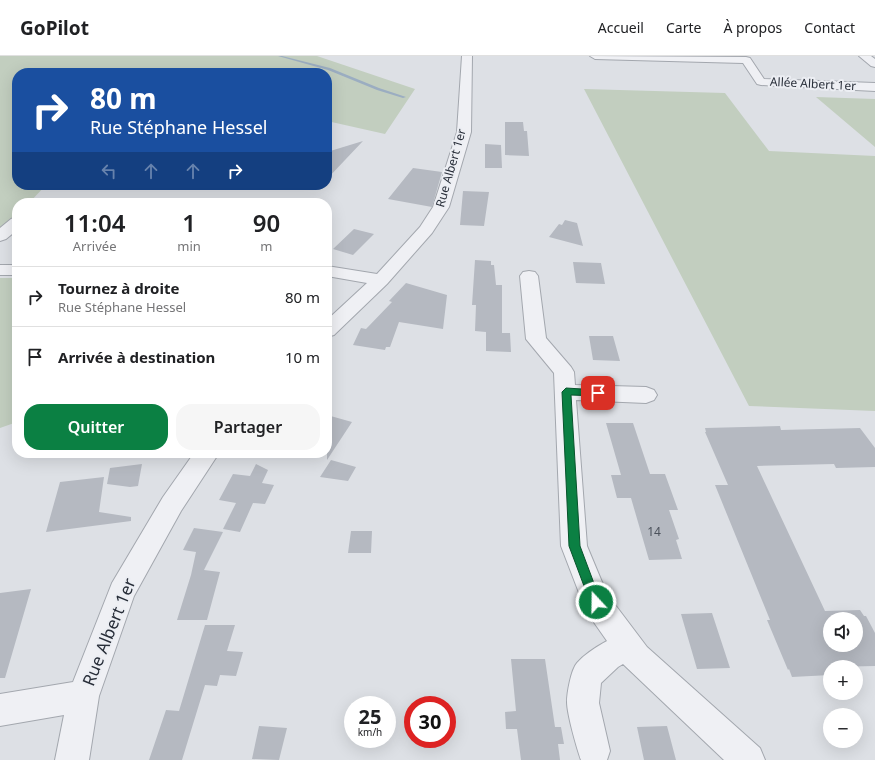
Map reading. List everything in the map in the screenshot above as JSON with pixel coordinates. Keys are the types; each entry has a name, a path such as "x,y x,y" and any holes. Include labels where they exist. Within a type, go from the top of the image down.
{"street":[{"name":"Rue Albert 1er","path":"332,326 376,285 426,230 441,207 464,132 466,56"},
{"name":"Allée Albert 1er","path":"595,56 746,60 761,82 875,87"},
{"path":"864,56 875,64"},
{"path":"0,236 12,226"},
{"path":"0,270 12,270"},
{"path":"332,272 376,285"},
{"path":"529,276 536,339 564,372 574,546 596,602 636,657 748,760"},
{"path":"335,285 376,285"},
{"path":"566,392 646,395"},
{"name":"Rue Albert 1er","path":"72,760 83,696 122,592 172,504 204,458"},
{"path":"594,751 583,703 587,675 607,658 628,646"},
{"path":"0,710 83,696"}],"green space":[{"path":"0,56 317,56 415,89 385,134 332,122 332,68 12,68 12,190 41,190 34,198 12,198 12,220 0,233"},
{"path":"584,89 725,93 769,151 875,156 875,411 749,406"},
{"path":"816,97 875,99 875,147"},
{"path":"0,278 12,278 12,424 0,428"}],"building":[{"path":"505,122 523,122 524,131 527,131 529,156 505,155"},
{"path":"363,141 332,174 332,150"},
{"path":"485,144 501,145 502,168 485,168"},
{"path":"413,168 442,172 432,207 388,199"},
{"path":"463,191 489,192 484,226 460,225"},
{"path":"565,220 577,223 583,246 549,237 559,224 562,225"},
{"path":"354,229 374,234 353,255 333,249"},
{"path":"475,260 491,261 491,265 494,265 496,285 502,285 502,333 510,333 511,352 486,351 486,332 475,331 476,305 472,305"},
{"path":"573,262 601,263 605,284 576,283"},
{"path":"406,283 447,295 443,329 399,322 390,347 386,347 385,350 353,345 361,328 366,329 392,302 389,301"},
{"path":"589,336 613,336 620,361 593,360"},
{"path":"332,416 352,422 332,452"},
{"path":"606,423 633,423 650,474 665,474 678,510 669,510 679,539 676,540 682,559 649,560 631,498 617,498 611,475 621,475"},
{"path":"780,426 781,430 860,428 875,448 875,467 836,468 834,464 757,466 825,611 860,610 861,612 823,612 823,652 863,652 863,614 866,616 875,633 875,666 863,666 863,660 823,660 823,675 792,677 767,620 770,620 715,485 728,485 705,428"},
{"path":"331,460 356,467 348,481 320,477"},
{"path":"142,464 138,486 130,487 107,484 110,468"},
{"path":"256,464 268,470 262,483 274,485 265,504 253,503 240,532 223,529 236,503 219,500 233,474 250,476"},
{"path":"104,477 99,512 131,517 131,521 46,532 60,482"},
{"path":"194,528 223,532 204,570 220,572 207,620 177,620 191,575 196,552 183,550"},
{"path":"351,531 372,531 371,553 348,553"},
{"path":"31,589 5,678 0,678 0,593"},
{"path":"712,613 730,668 697,669 681,614"},
{"path":"205,625 235,625 227,651 243,652 236,676 220,675 217,686 205,685 182,760 149,760 166,710 179,711"},
{"path":"511,659 545,659 555,727 561,727 564,744 558,744 560,760 521,760 517,729 506,729 505,712 516,711"},
{"path":"259,726 287,728 279,760 252,759"},
{"path":"667,726 676,760 644,760 637,727"}],"waterway":[{"path":"279,56 325,68"},
{"path":"332,70 378,89 404,97"}],"route":[{"path":"596,602 574,546 566,392 598,393"}]}
